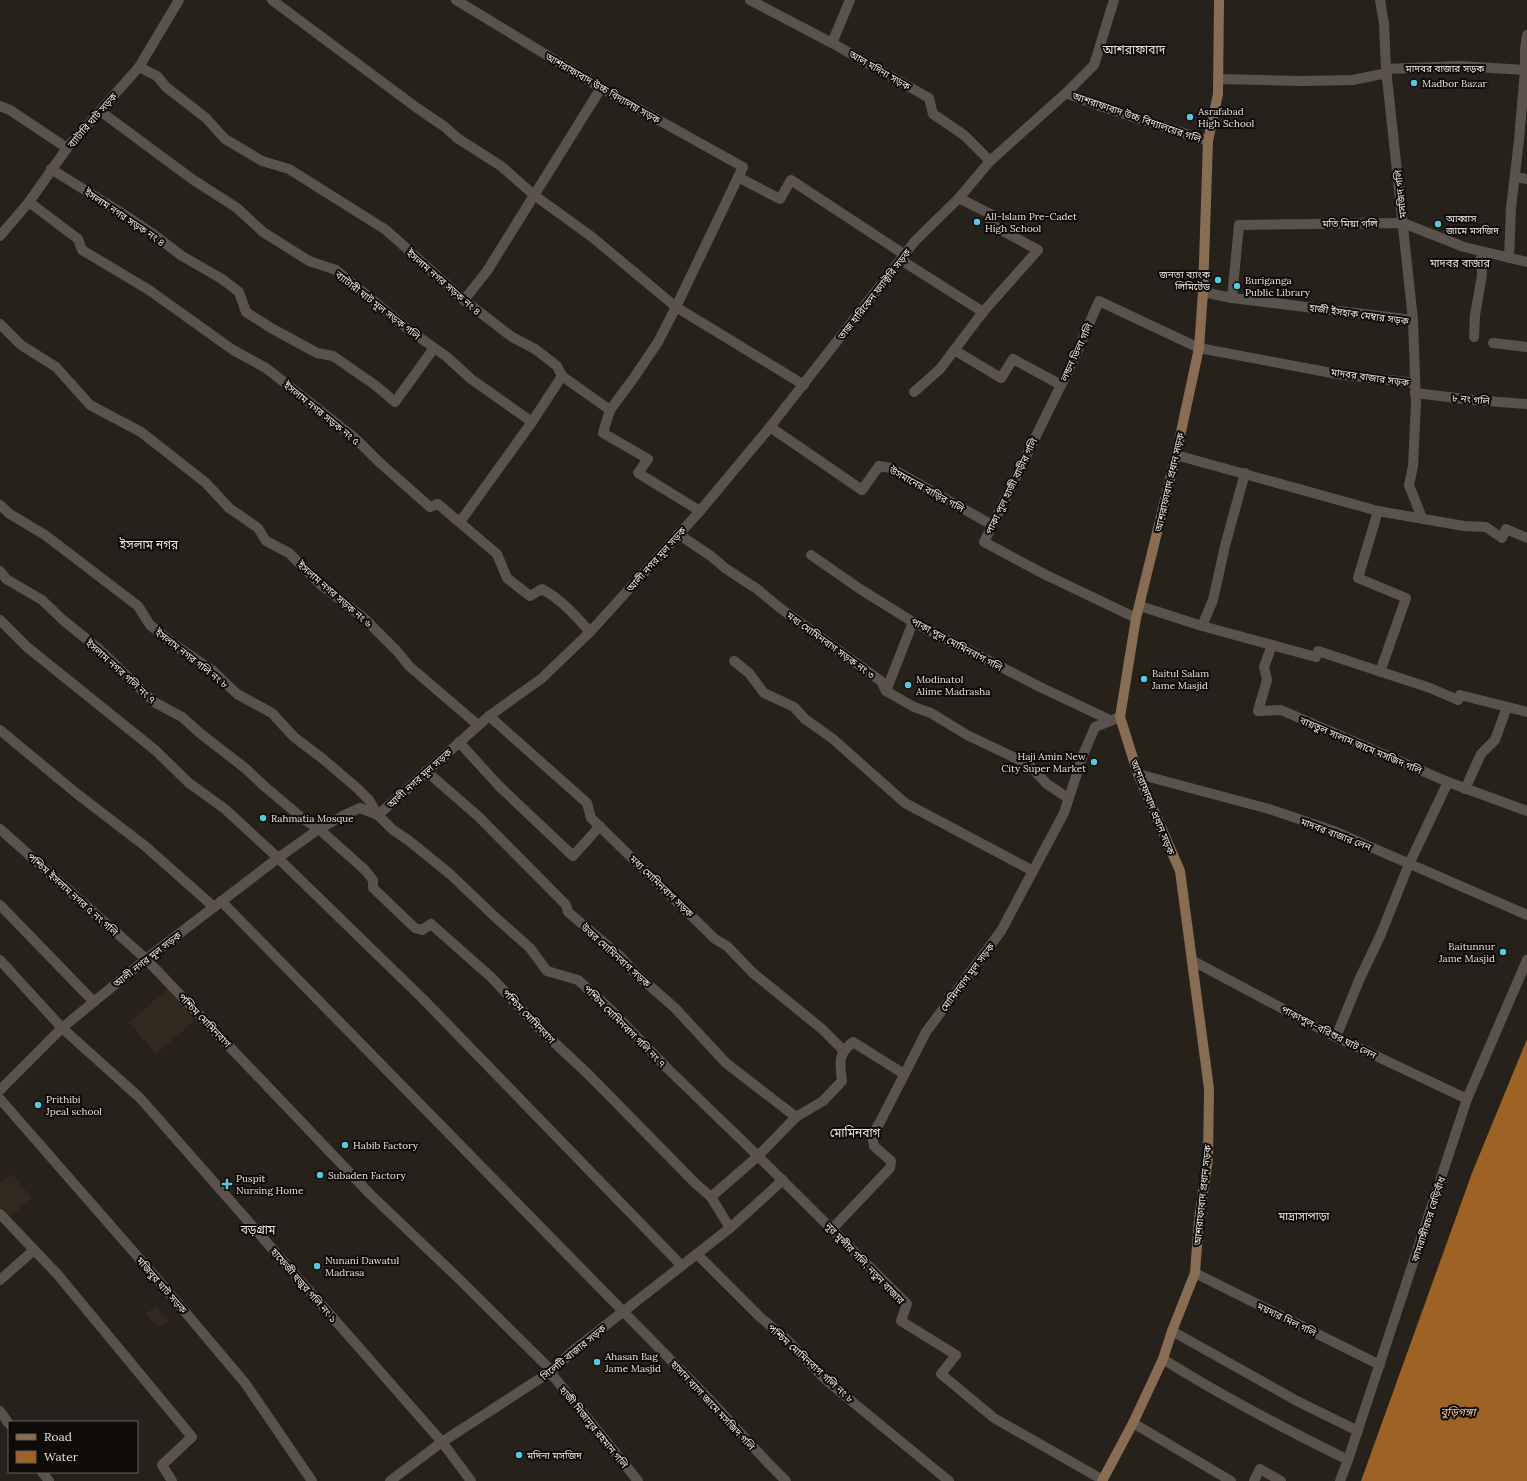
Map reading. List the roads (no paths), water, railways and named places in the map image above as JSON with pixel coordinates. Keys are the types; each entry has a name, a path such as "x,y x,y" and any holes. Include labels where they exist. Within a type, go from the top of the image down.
{"street":[{"name":"ব্যাটারি ঘাট সড়ক","path":"0,236 29,202 67,148 139,67 179,0"},
{"path":"272,0 417,108 446,127 457,138 502,166 534,195 592,238 676,307 804,385"},
{"name":"আশরাফাবাদ উচ্চ বিদ্যালয় সড়ক","path":"456,0 601,88 743,167 738,177"},
{"name":"আল মদিনা সড়ক","path":"750,0 788,18 929,98 933,114 964,135 990,161"},
{"path":"832,43 850,0"},
{"name":"তাজ হারিকেন ফ্যাক্টরি সড়ক","path":"700,511 804,385 915,241 958,198 990,161 1066,93 1094,65 1114,0"},
{"name":"আশরাফাবাদ প্রধান সড়ক","path":"1102,1481 1133,1423 1163,1359 1172,1331 1195,1273 1199,1219 1208,1159 1209,1089 1180,871 1138,774 1120,717 1136,618 1176,455 1199,348 1203,292 1208,141 1218,94 1219,0"},
{"name":"মসজিদ গলি","path":"1380,0 1384,24 1386,71 1413,320"},
{"path":"1509,258 1511,208 1515,177 1523,140 1526,70 1525,49 1527,35"},
{"name":"মাদবর বাজার সড়ক","path":"1218,79 1301,81 1346,80 1386,71 1460,66 1526,70"},
{"name":"ইসলাম নগর সড়ক নং ৪","path":"139,67 157,76 166,87 206,118 225,139 262,160 289,169 386,230 464,300 512,337 535,349 557,366 562,376 610,410"},
{"path":"464,300 487,271 601,88"},
{"name":"আশরাফাবাদ উচ্চ বিদ্যালয়ের গলি","path":"1066,93 1100,106 1208,141"},
{"path":"0,106 10,110 67,148"},
{"name":"ব্যাটারী ঘাট মূল সড়ক গলি","path":"100,111 192,179 237,208 263,232 310,261 336,270 408,329 447,357 471,379 532,422"},
{"name":"ইসলাম নগর সড়ক নং ৪","path":"51,169 117,210 153,234 182,256 222,279 239,292 246,312 271,328 317,353 333,356 375,385 395,402 434,348"},
{"path":"700,511 638,473 648,459 603,433 610,410 658,342 738,177 780,200 791,180 983,312"},
{"path":"1515,177 1527,179"},
{"path":"914,392 940,369 983,312 1038,250 990,224 994,216 958,198"},
{"name":"ইসলাম নগর সড়ক নং ৫","path":"29,202 78,239 82,250 150,290 232,350 266,368 356,439 379,462 430,507 438,504 497,554 507,578 530,596 542,589 555,597 570,608 590,632"},
{"name":"মতি মিয়া গলি","path":"1232,298 1239,225 1403,223 1464,247 1527,262"},
{"path":"1474,337 1475,315 1482,275 1482,252"},
{"name":"হাজী ইসহাক মেম্বার সড়ক","path":"1203,292 1232,298 1413,320 1415,388 1413,466 1409,485 1422,518"},
{"name":"লন্ডন ভিলা গলি","path":"954,350 1001,378 1013,359 1061,385 1099,301 1199,348"},
{"name":"ইসলাম নগর সড়ক নং ৬","path":"0,324 21,345 56,367 90,405 141,432 206,483 228,508 258,528 266,541 289,553 320,584 365,619 398,651 409,666 478,725"},
{"path":"1493,343 1527,347"},
{"name":"মাদবর বাজার সড়ক","path":"1199,348 1415,388"},
{"path":"460,522 532,422 562,376"},
{"name":"পাকা পুল হাজী বাড়ীর গলি","path":"1061,385 984,542 1044,574 1136,618"},
{"name":"৮ নং গলি","path":"1415,388 1473,400 1527,404"},
{"name":"উসমানের বাড়ির গলি","path":"770,427 862,490 879,466 891,468 992,525"},
{"path":"1176,455 1378,511 1464,526 1486,527 1502,538 1506,529 1527,538"},
{"path":"1202,626 1213,600 1225,546 1245,473"},
{"name":"ইসলাম নগর গলি নং ৮","path":"0,505 10,514 45,535 138,606 150,625 175,645 213,671 237,694 272,713 294,737 323,759 370,800 378,815"},
{"name":"আলী নগর মূল সড়ক","path":"0,1090 62,1028 146,959 278,858 318,829 360,808 378,815 478,725 541,679 590,632 700,511"},
{"path":"1378,511 1358,578 1406,598 1380,672"},
{"name":"মধ্য মোমিনবাগ সড়ক নং ৩","path":"678,534 757,589 780,608 881,681 886,691 914,707 931,713 968,735 1028,764 1047,784 1068,798"},
{"name":"পাকা পুল মোমিনবাগ গলি","path":"811,555 860,589 913,622 1040,687 1110,720"},
{"name":"ইসলাম নগর গলি নং ৭","path":"0,571 6,579 42,600 63,620 100,650 154,702 182,717 201,734 245,768 302,818 318,829"},
{"path":"1140,606 1202,626 1316,657 1318,651 1430,688 1458,700 1460,695 1527,712"},
{"path":"0,620 28,647 155,750 189,783 225,809 278,858 424,1000 682,1266"},
{"path":"886,691 913,622"},
{"name":"বায়তুল সালাম জামে মসজিদ গলি","path":"1272,645 1264,667 1267,680 1258,711 1281,710 1465,789 1527,811"},
{"path":"734,661 749,673 764,693 794,707 804,719 833,740 905,803 1033,871"},
{"path":"1465,789 1481,754 1495,740 1508,707"},
{"name":"মধ্য মোমিনবাগ সড়ক","path":"489,716 587,803 591,818 715,938 727,946 753,973 822,1029 843,1050"},
{"name":"মোমিনবাগ মূল সড়ক","path":"832,1229 890,1168 891,1161 874,1146 872,1135 926,1032 1001,931 1064,813 1083,755 1095,727 1120,717"},
{"path":"0,730 76,793 217,904 622,1311"},
{"path":"459,742 499,786 573,856 600,826"},
{"name":"উত্তর মোমিনবাগ সড়ক","path":"426,771 479,817 566,905 568,912 620,957 634,972 675,1008 726,1062 796,1117"},
{"name":"মাদবর বাজার লেন","path":"1138,774 1276,812 1334,831 1527,915"},
{"path":"1336,1037 1360,978 1381,934 1408,864 1448,782"},
{"name":"পশ্চিম মোমিনবাগ গলি নং ৭","path":"378,815 393,830 408,840 450,874 499,922 530,948 547,971 578,980 611,1010 668,1069 758,1156"},
{"name":"পশ্চিম ইসলাম নগর ৫ নং গলি","path":"0,829 146,959"},
{"name":"পশ্চিম মোমিনবাগ","path":"318,829 365,870 373,880 373,888 415,928 422,930 431,924 491,977 541,1030 589,1075 695,1183 711,1197 730,1228"},
{"path":"0,905 94,1002"},
{"name":"পশ্চিম মোমিনবাগ","path":"146,959 370,1194 456,1276 550,1371"},
{"name":"হাফেজী হুজুর গলি নং ১","path":"0,960 62,1028 140,1098 442,1442 471,1481"},
{"name":"কামরাঙ্গীরচর বেড়িবাঁধ","path":"1340,1481 1380,1365 1467,1099 1527,960"},
{"name":"পাকাপুল-বরিশুর ঘাট লেন","path":"1193,961 1336,1037 1467,1099"},
{"path":"711,1197 758,1156 796,1117 822,1101 842,1081 840,1063 843,1050 853,1042 904,1074"},
{"name":"মজিবুর ঘাট সড়ক","path":"0,1099 164,1287 245,1383 312,1481"},
{"name":"নূর মুন্সীর গলি, নতুন বাজার","path":"758,1156 907,1304 901,1321 956,1355 941,1374 994,1418 1102,1481"},
{"path":"730,1228 783,1180"},
{"path":"0,1214 58,1276 192,1437 162,1465 172,1481"},
{"name":"সিলেটি বাজার সড়ক","path":"390,1481 442,1442 550,1371 622,1311 730,1228"},
{"path":"0,1280 34,1250"},
{"name":"পশ্চিম মোমিনবাগ গলি নং ৮","path":"697,1254 760,1317 784,1337 827,1381 949,1481"},
{"name":"ময়দার মিল গলি","path":"1195,1273 1380,1365"},
{"name":"হাসান ব্যাগ জামে মসজিদ গলি","path":"622,1311 708,1397 786,1481"},
{"path":"1172,1331 1297,1401 1358,1431"},
{"path":"1163,1359 1203,1384 1280,1426 1348,1460"},
{"name":"হাজী মিজানুর রহমান গলি","path":"550,1371 638,1481"},
{"path":"0,1411 8,1423"},
{"path":"1133,1423 1231,1481"},
{"path":"1254,1481 1260,1469 1281,1481"},
{"path":"43,1473 49,1481"}],"water":[{"name":"বুড়িগঙ্গা","path":"1527,1039 1527,1481 1361,1481 1472,1173"}],"place":[{"name":"Madbor Bazar","path":"1414,83"},
{"name":"Asrafabad High School","path":"1190,117"},
{"name":"All-Islam Pre-Cadet High School","path":"977,222"},
{"name":"আব্বাস জামে মসজিদ","path":"1438,224"},
{"name":"জনতা ব্যাংক লিমিটেড","path":"1218,280"},
{"name":"Buriganga Public Library","path":"1237,286"},
{"name":"Baitul Salam Jame Masjid","path":"1144,679"},
{"name":"Modinatol Alime Madrasha","path":"908,685"},
{"name":"Haji Amin New City Super Market","path":"1094,762"},
{"name":"Rahmatia Mosque","path":"263,818"},
{"name":"Baitunnur Jame Masjid","path":"1503,952"},
{"name":"Prithibi Jpeal school","path":"38,1105"},
{"name":"Habib Factory","path":"345,1145"},
{"name":"Subaden Factory","path":"320,1175"},
{"name":"Puspit Nursing Home","path":"227,1184"},
{"name":"Nunani Dawatul Madrasa","path":"317,1266"},
{"name":"Ahasan Bag Jame Masjid","path":"597,1362"},
{"name":"মদিনা মসজিদ","path":"519,1455"}],"district":[{"name":"আশরাফাবাদ","path":"1134,50"},
{"name":"মাদবর বাজার","path":"1460,263"},
{"name":"ইসলাম নগর","path":"149,545"},
{"name":"মোমিনবাগ","path":"855,1133"},
{"name":"মাদ্রাসাপাড়া","path":"1304,1216"},
{"name":"বড়গ্রাম","path":"258,1230"}]}
